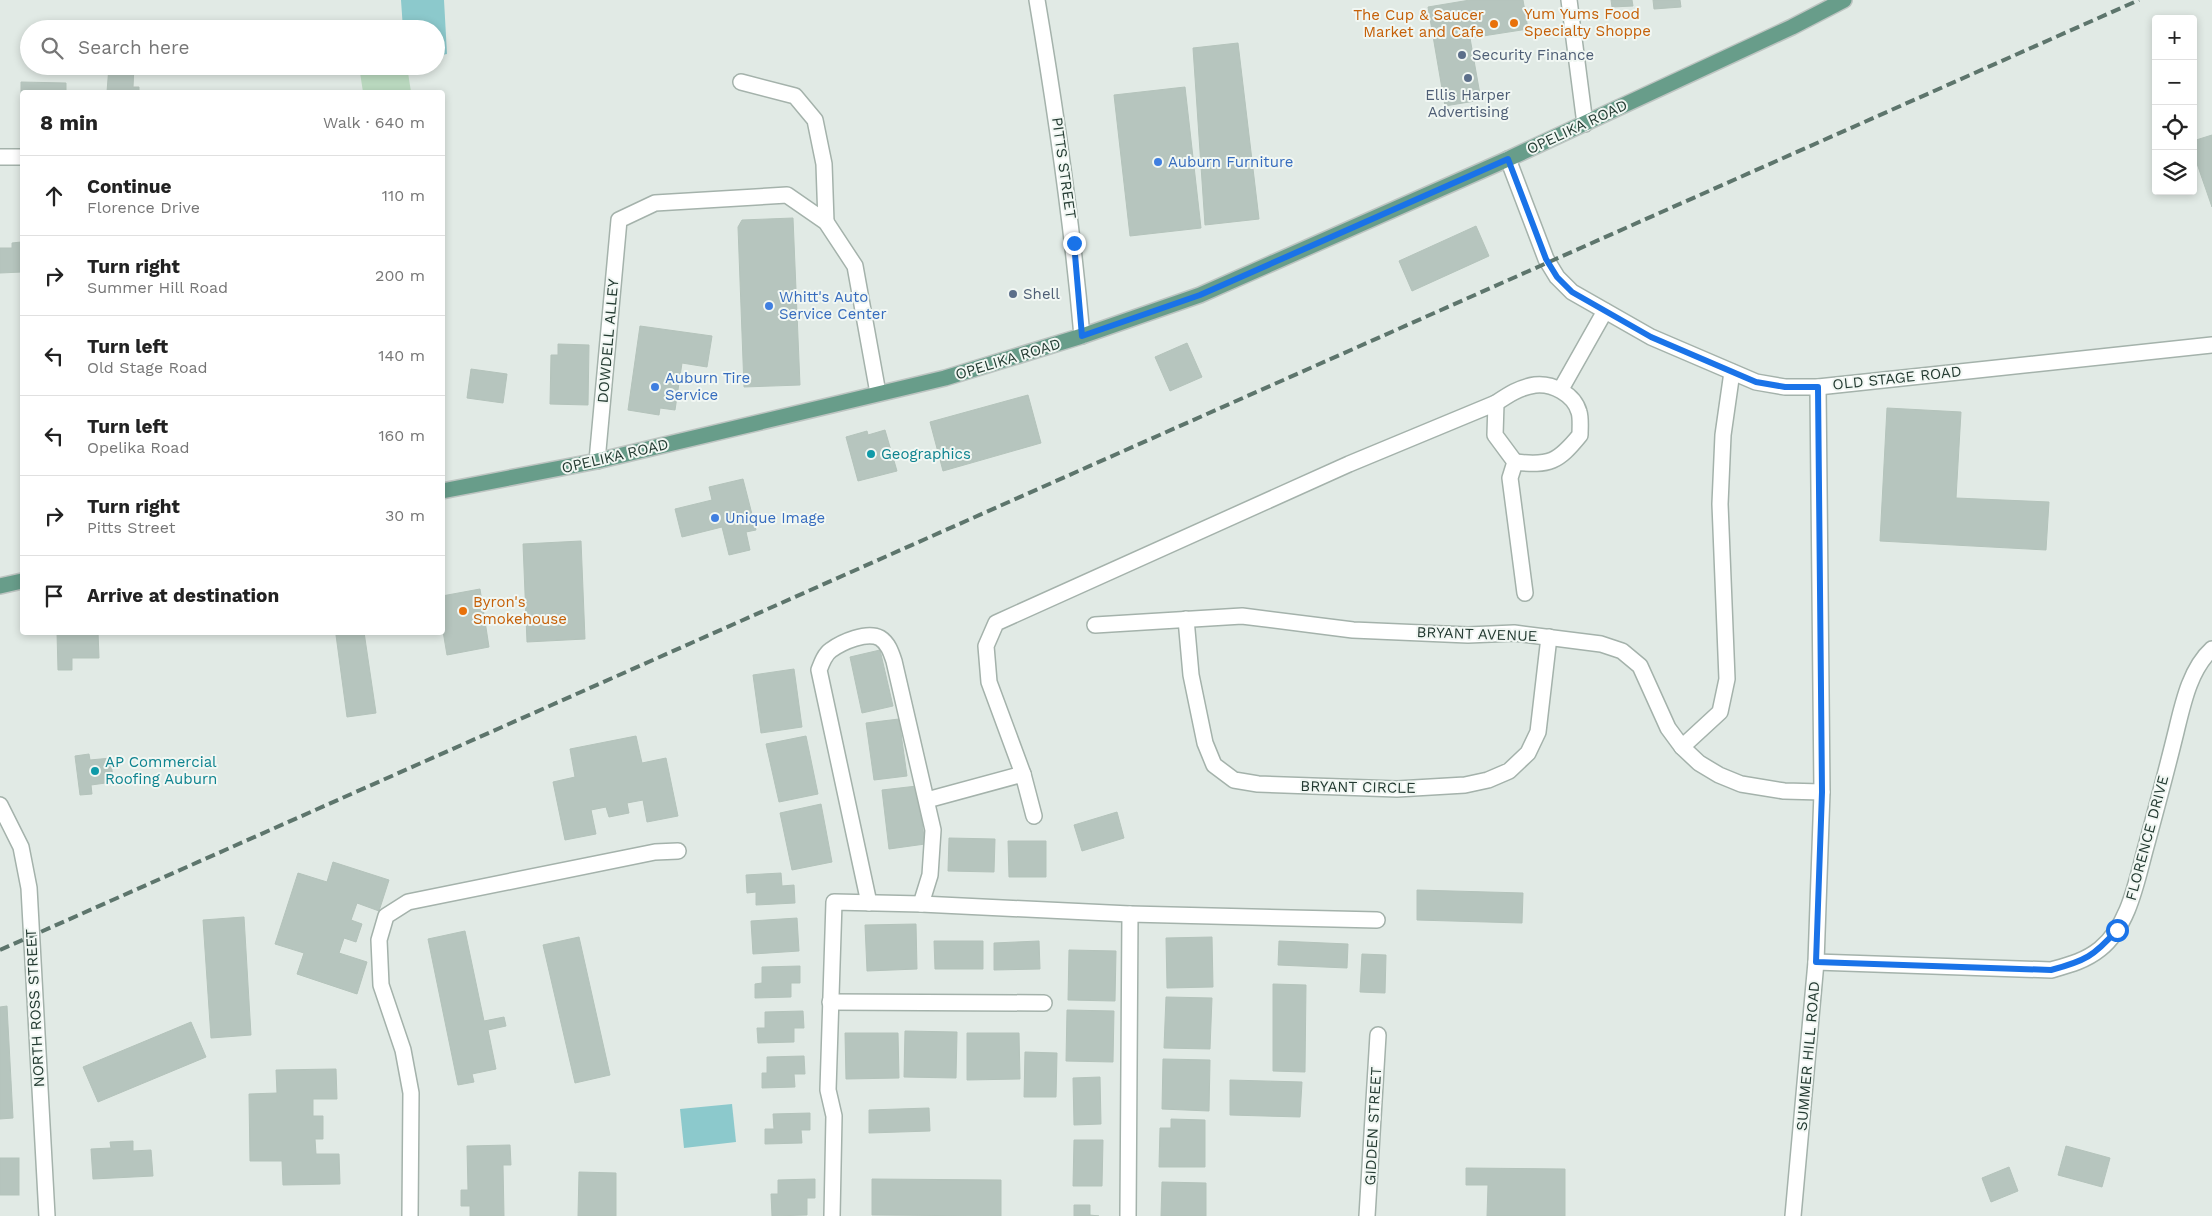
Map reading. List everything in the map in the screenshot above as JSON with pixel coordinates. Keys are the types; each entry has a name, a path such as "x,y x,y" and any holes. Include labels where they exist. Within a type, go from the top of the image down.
{"main road":[{"name":"OPELIKA ROAD","path":"445,490 596,461 945,378 1082,336 1200,295 1585,124 1792,27 1844,0"},
{"path":"0,586 20,581"}],"street":[{"name":"PITTS STREET","path":"1037,0 1055,102 1074,243 1082,336"},
{"path":"1569,0 1585,124"},
{"path":"741,82 795,96 814,120 824,164 826,222 855,266 878,393"},
{"path":"0,157 20,156"},
{"name":"OLD STAGE ROAD","path":"1508,159 1546,259 1557,277 1572,292 1651,337 1756,382 1785,387 1818,387 2212,345"},
{"name":"DOWDELL ALLEY","path":"596,461 619,220 655,203 787,195 826,222"},
{"path":"1561,389 1605,311"},
{"path":"1682,747 1720,712 1726,679 1720,504 1723,435 1732,372"},
{"path":"1034,816 1023,774 989,682 986,646 996,623 1340,468 1496,403 1512,392 1536,384 1561,389 1571,398 1579,411 1580,435 1565,455 1549,462 1534,464 1515,462 1495,435 1496,403"},
{"name":"SUMMER HILL ROAD","path":"1793,1216 1816,962 1822,792 1818,387"},
{"path":"1515,462 1510,478 1525,593"},
{"name":"BRYANT AVENUE","path":"1094,625 1242,616 1354,630 1468,635 1514,633 1601,644 1622,651 1640,666 1668,728 1682,747 1699,763 1719,775 1741,784 1784,791 1822,792"},
{"name":"BRYANT CIRCLE","path":"1186,619 1191,675 1205,743 1214,765 1234,780 1258,784 1397,789 1465,785 1488,780 1509,771 1528,753 1538,732 1550,637"},
{"path":"870,903 819,670 824,657 831,650 865,636 879,638 889,647 894,661 918,773 933,830 930,875 921,904"},
{"name":"FLORENCE DRIVE","path":"1816,962 2051,970 2080,962 2101,949 2117,930 2128,907 2160,798 2182,709 2196,668 2212,649"},
{"path":"926,800 1023,774"},
{"name":"NORTH ROSS STREET","path":"0,805 21,847 28,888 47,1216"},
{"path":"410,1216 411,1092 403,1050 381,986 379,940 386,916 408,902 655,852 678,851"},
{"path":"832,1216 834,1116 828,1090 834,902 921,904 1130,914 1377,920"},
{"path":"1128,1216 1130,914"},
{"path":"830,1002 1044,1003"},
{"name":"GIDDEN STREET","path":"1367,1216 1378,1035"}],"green space":[{"path":"360,75 408,75 411,90 363,90"}],"water":[{"path":"401,0 444,0 447,54 445,54 445,20 402,20"},
{"path":"732,1104 736,1142 684,1148 680,1109"}],"building":[{"path":"1470,0 1523,0 1528,29 1470,38 1481,100 1445,106 1428,7"},
{"path":"1611,0 1632,0 1633,6 1612,7"},
{"path":"1653,0 1680,0 1681,7 1654,9"},
{"path":"1238,43 1259,219 1205,225 1193,48"},
{"path":"108,75 134,75 133,87 139,87 139,90 107,90"},
{"path":"21,82 66,83 66,90 21,90"},
{"name":"Auburn Furniture","path":"1185,87 1201,228 1130,236 1114,95"},
{"path":"2212,135 2212,207 2197,164 2197,140"},
{"name":"Whitt's Auto Service Center","path":"793,218 800,385 744,387 738,227 742,220"},
{"path":"1476,226 1489,256 1412,291 1399,261"},
{"path":"20,242 20,272 0,273 0,248 12,248 12,243"},
{"name":"Auburn Tire Service","path":"640,326 712,336 707,367 682,363 675,410 660,408 659,415 628,410"},
{"path":"1187,343 1202,377 1170,391 1155,357"},
{"path":"558,344 589,345 588,405 550,404 551,355 558,355"},
{"path":"471,369 507,374 503,403 467,398"},
{"path":"1028,395 1041,443 943,471 930,422"},
{"path":"1887,408 1961,412 1956,498 2049,502 2046,550 1880,541"},
{"name":"Geographics","path":"885,430 897,471 858,481 846,437 867,431 868,435"},
{"name":"Unique Image","path":"743,479 756,530 746,532 750,550 729,555 722,527 682,537 675,509 712,500 709,487"},
{"path":"581,541 585,639 527,642 523,544"},
{"name":"Byron's Smokehouse","path":"480,589 489,647 447,655 444,635 445,595"},
{"path":"57,635 98,635 99,658 72,658 72,670 58,670"},
{"path":"336,635 364,635 376,713 347,717"},
{"path":"880,650 893,706 862,713 850,657"},
{"path":"794,669 802,727 761,733 753,675"},
{"path":"899,719 907,776 874,780 866,723"},
{"path":"636,736 642,763 666,758 678,816 647,822 643,800 627,803 629,813 609,817 606,807 591,810 596,834 565,840 553,782 575,777 570,749"},
{"path":"806,736 818,794 779,802 766,744"},
{"name":"AP Commercial Roofing Auburn","path":"89,754 90,760 111,758 113,782 91,785 92,794 80,795 75,756"},
{"path":"917,786 925,844 889,849 882,790"},
{"path":"821,804 832,862 792,870 780,813"},
{"path":"1117,812 1124,838 1082,851 1074,825"},
{"path":"949,838 995,839 994,872 948,871"},
{"path":"1008,841 1046,841 1046,877 1009,877"},
{"path":"333,862 389,880 379,911 357,903 351,920 362,924 356,942 344,938 339,953 367,962 357,994 297,974 304,953 275,944 298,873 327,882"},
{"path":"781,873 782,886 794,885 795,903 756,905 756,892 747,893 746,875"},
{"path":"1417,890 1523,893 1522,923 1417,920"},
{"path":"244,917 251,1035 211,1038 203,920"},
{"path":"797,918 799,951 753,954 751,921"},
{"path":"916,924 917,969 867,971 865,925"},
{"path":"465,931 484,1021 504,1017 506,1026 488,1030 496,1069 472,1074 474,1082 458,1085 428,939"},
{"path":"579,937 610,1075 575,1083 543,945"},
{"path":"1212,937 1213,987 1167,988 1166,938"},
{"path":"934,941 983,941 983,969 935,969"},
{"path":"1039,941 1040,969 994,970 994,943"},
{"path":"1279,941 1348,944 1347,968 1278,965"},
{"path":"1069,950 1116,951 1115,1001 1068,1000"},
{"path":"1362,954 1386,955 1385,993 1360,992"},
{"path":"800,966 800,983 791,983 791,997 755,998 755,984 762,983 762,967"},
{"path":"1273,984 1306,985 1305,1072 1273,1071"},
{"path":"1166,997 1212,998 1210,1049 1164,1048"},
{"path":"7,1006 13,1118 0,1119 0,1007"},
{"path":"1067,1010 1114,1011 1113,1062 1066,1061"},
{"path":"803,1011 804,1028 794,1028 794,1042 758,1043 757,1028 765,1028 765,1012"},
{"path":"191,1022 206,1057 98,1102 83,1067"},
{"path":"905,1031 957,1032 956,1078 904,1077"},
{"path":"845,1033 898,1033 899,1078 846,1079"},
{"path":"967,1033 1019,1033 1020,1079 967,1080"},
{"path":"1025,1052 1057,1053 1056,1097 1024,1097"},
{"path":"804,1056 805,1074 794,1074 795,1087 762,1088 762,1073 767,1073 767,1057"},
{"path":"1163,1059 1210,1060 1209,1111 1162,1109"},
{"path":"336,1069 337,1099 313,1099 313,1116 323,1116 323,1139 315,1139 316,1154 339,1154 340,1184 283,1185 282,1161 250,1161 249,1094 277,1093 276,1070"},
{"path":"1100,1077 1101,1124 1074,1125 1073,1078"},
{"path":"1230,1080 1302,1082 1300,1117 1230,1115"},
{"path":"929,1108 930,1131 869,1133 869,1110"},
{"path":"810,1113 810,1130 801,1130 802,1143 765,1144 765,1129 774,1129 773,1114"},
{"path":"1171,1119 1205,1120 1205,1167 1159,1167 1160,1128 1171,1128"},
{"path":"1074,1140 1103,1140 1102,1186 1073,1186"},
{"path":"133,1141 133,1151 151,1150 153,1176 93,1179 91,1149 111,1148 110,1142"},
{"path":"510,1145 511,1165 503,1165 504,1216 470,1216 470,1206 461,1206 461,1190 468,1190 467,1146"},
{"path":"2066,1146 2110,1158 2102,1187 2058,1175"},
{"path":"0,1158 19,1158 19,1195 0,1195"},
{"path":"2009,1167 2018,1191 1991,1202 1982,1178"},
{"path":"1466,1168 1565,1169 1565,1216 1487,1216 1488,1185 1466,1185"},
{"path":"579,1172 616,1173 616,1216 578,1216"},
{"path":"815,1179 815,1198 807,1198 807,1215 772,1216 771,1194 778,1194 778,1180"},
{"path":"872,1179 1001,1180 1001,1216 872,1215"},
{"path":"1162,1182 1206,1183 1206,1216 1161,1216"},
{"path":"1074,1205 1090,1205 1090,1215 1099,1216 1074,1216"}],"railway":[{"path":"0,950 2139,0"}],"place":[{"name":"Yum Yums Food Specialty Shoppe","path":"1514,23"},
{"name":"The Cup & Saucer Market and Cafe","path":"1494,24"},
{"name":"Security Finance","path":"1462,55"},
{"name":"Ellis Harper Advertising","path":"1468,78"},
{"name":"Auburn Furniture","path":"1158,162"},
{"name":"Shell","path":"1013,294"},
{"name":"Whitt's Auto Service Center","path":"769,306"},
{"name":"Auburn Tire Service","path":"655,387"},
{"name":"Geographics","path":"871,454"},
{"name":"Unique Image","path":"715,518"},
{"name":"Byron's Smokehouse","path":"463,611"},
{"name":"AP Commercial Roofing Auburn","path":"95,771"}],"route":[{"path":"1074,243 1082,336 1200,295 1508,159 1546,259 1557,277 1572,292 1651,337 1756,382 1785,387 1818,387 1822,792 1816,962 2051,970 2080,962 2101,949 2117,930"}]}
